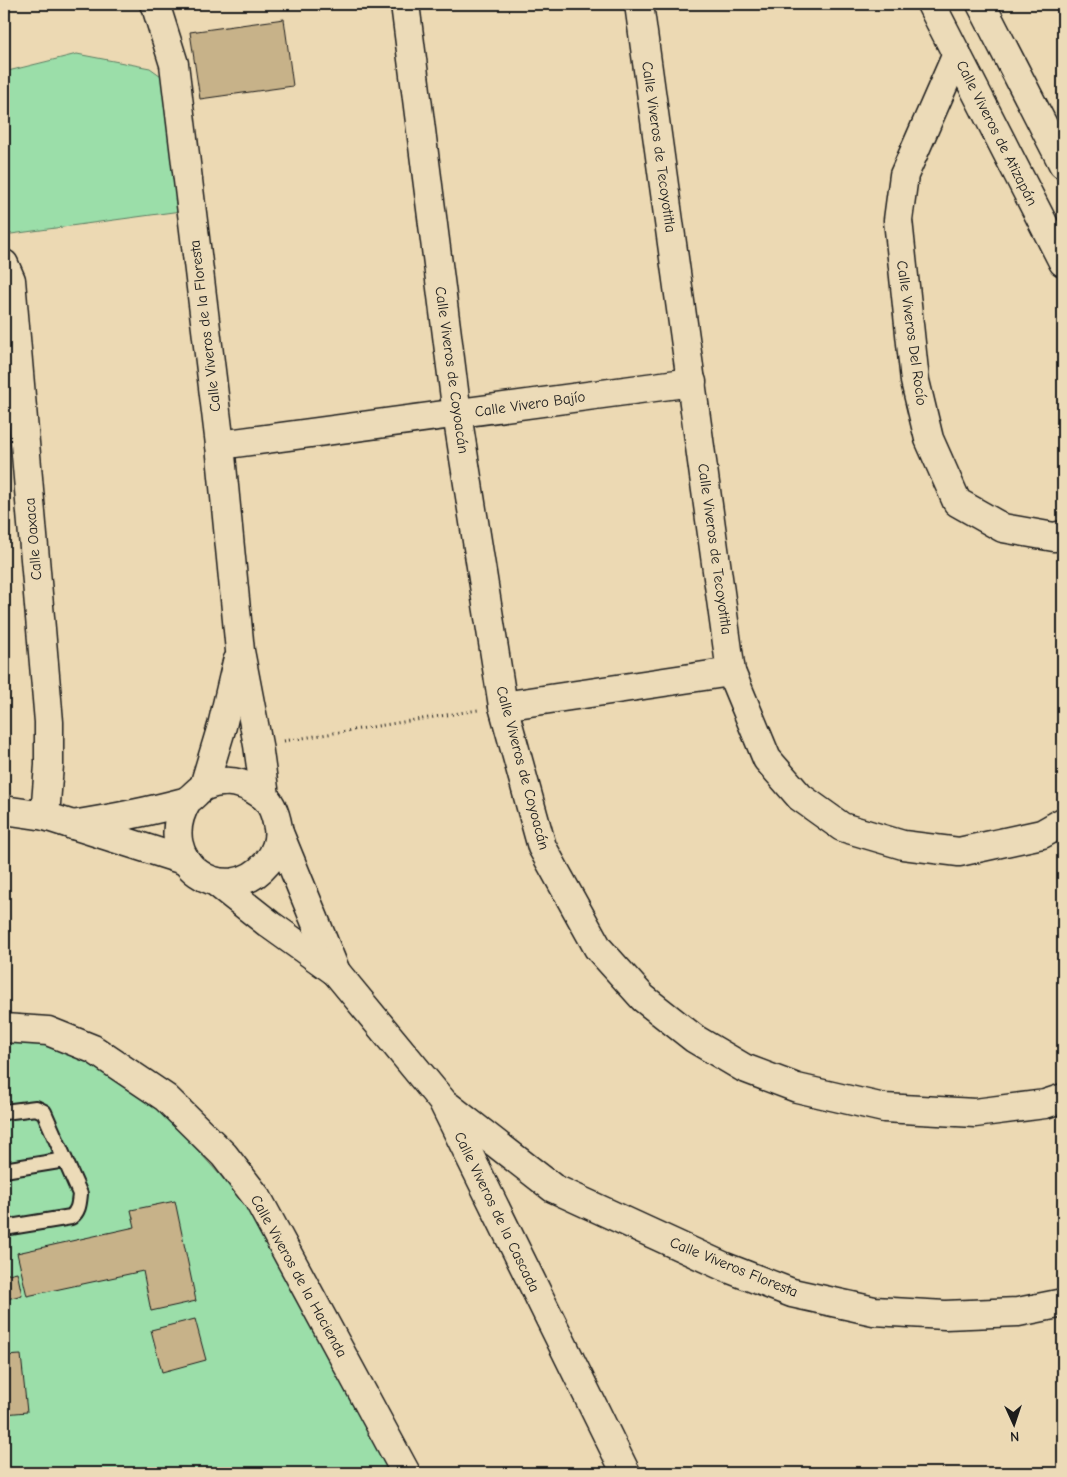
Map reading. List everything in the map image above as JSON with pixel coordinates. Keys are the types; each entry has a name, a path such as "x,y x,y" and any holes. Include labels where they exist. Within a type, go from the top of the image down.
{"street":[{"name":"Calle Viveros de la Floresta","path":"154,4 158,10 174,64 220,445 240,651 258,745 265,796"},
{"name":"Calle Viveros de Coyoacán","path":"405,4 456,414 503,706 542,847 598,948 643,998 695,1039 744,1068 797,1088 884,1108 975,1113 1044,1104 1063,1098"},
{"name":"Calle Viveros de Tecoyotitla","path":"639,4 732,672 766,759 800,797 842,827 903,846 959,852 1042,834 1063,822"},
{"name":"Calle Viveros de Atizapán","path":"931,4 1061,251"},
{"path":"981,4 1063,164"},
{"name":"Calle Viveros Del Rocío","path":"957,54 904,175 898,220 915,382 929,439 957,502 1003,528 1054,538 1063,535"},
{"name":"Calle Oaxaca","path":"4,264 10,280 49,722 49,765 44,816"},
{"name":"Calle Vivero Bajío","path":"220,445 692,382"},
{"name":"Calle Viveros de la Floresta","path":"196,794 222,726 240,651"},
{"path":"503,706 732,672"},
{"path":"72,826 124,817 196,794 225,781 246,785 265,796 275,813 279,833 274,855 259,872 239,882 216,882 199,874 186,861 180,850 177,824 180,812 196,794"},
{"path":"4,810 44,816 186,861"},
{"name":"Calle Viveros de la Cascada","path":"279,833 336,972"},
{"name":"Calle Viveros de la Cascada","path":"216,882 336,972 442,1102 626,1473"},
{"name":"Calle Viveros de la Hacienda","path":"4,1028 48,1031 94,1049 166,1098 224,1155 258,1199 406,1473"},
{"name":"Calle Viveros Floresta","path":"442,1102 553,1188 725,1267 792,1293 874,1311 945,1315 1018,1312 1063,1303"}],"lane":[{"path":"4,1112 36,1108 44,1112 80,1194 76,1213 71,1217 4,1228"},
{"path":"4,1170 65,1160"}],"path":[{"path":"258,745 503,706"}],"green space":[{"path":"77,54 150,68 171,83 188,210 4,235 4,72"},
{"path":"4,1036 50,1038 157,1105 237,1194 306,1300 396,1473 4,1473"}],"building":[{"path":"284,19 293,86 200,99 190,32"},
{"path":"175,1201 196,1301 151,1311 143,1271 27,1296 17,1253 135,1227 131,1210"},
{"path":"17,1272 22,1295 4,1300 4,1275"},
{"path":"195,1319 206,1360 162,1372 151,1330"},
{"path":"21,1355 27,1412 4,1414 4,1356"}]}
